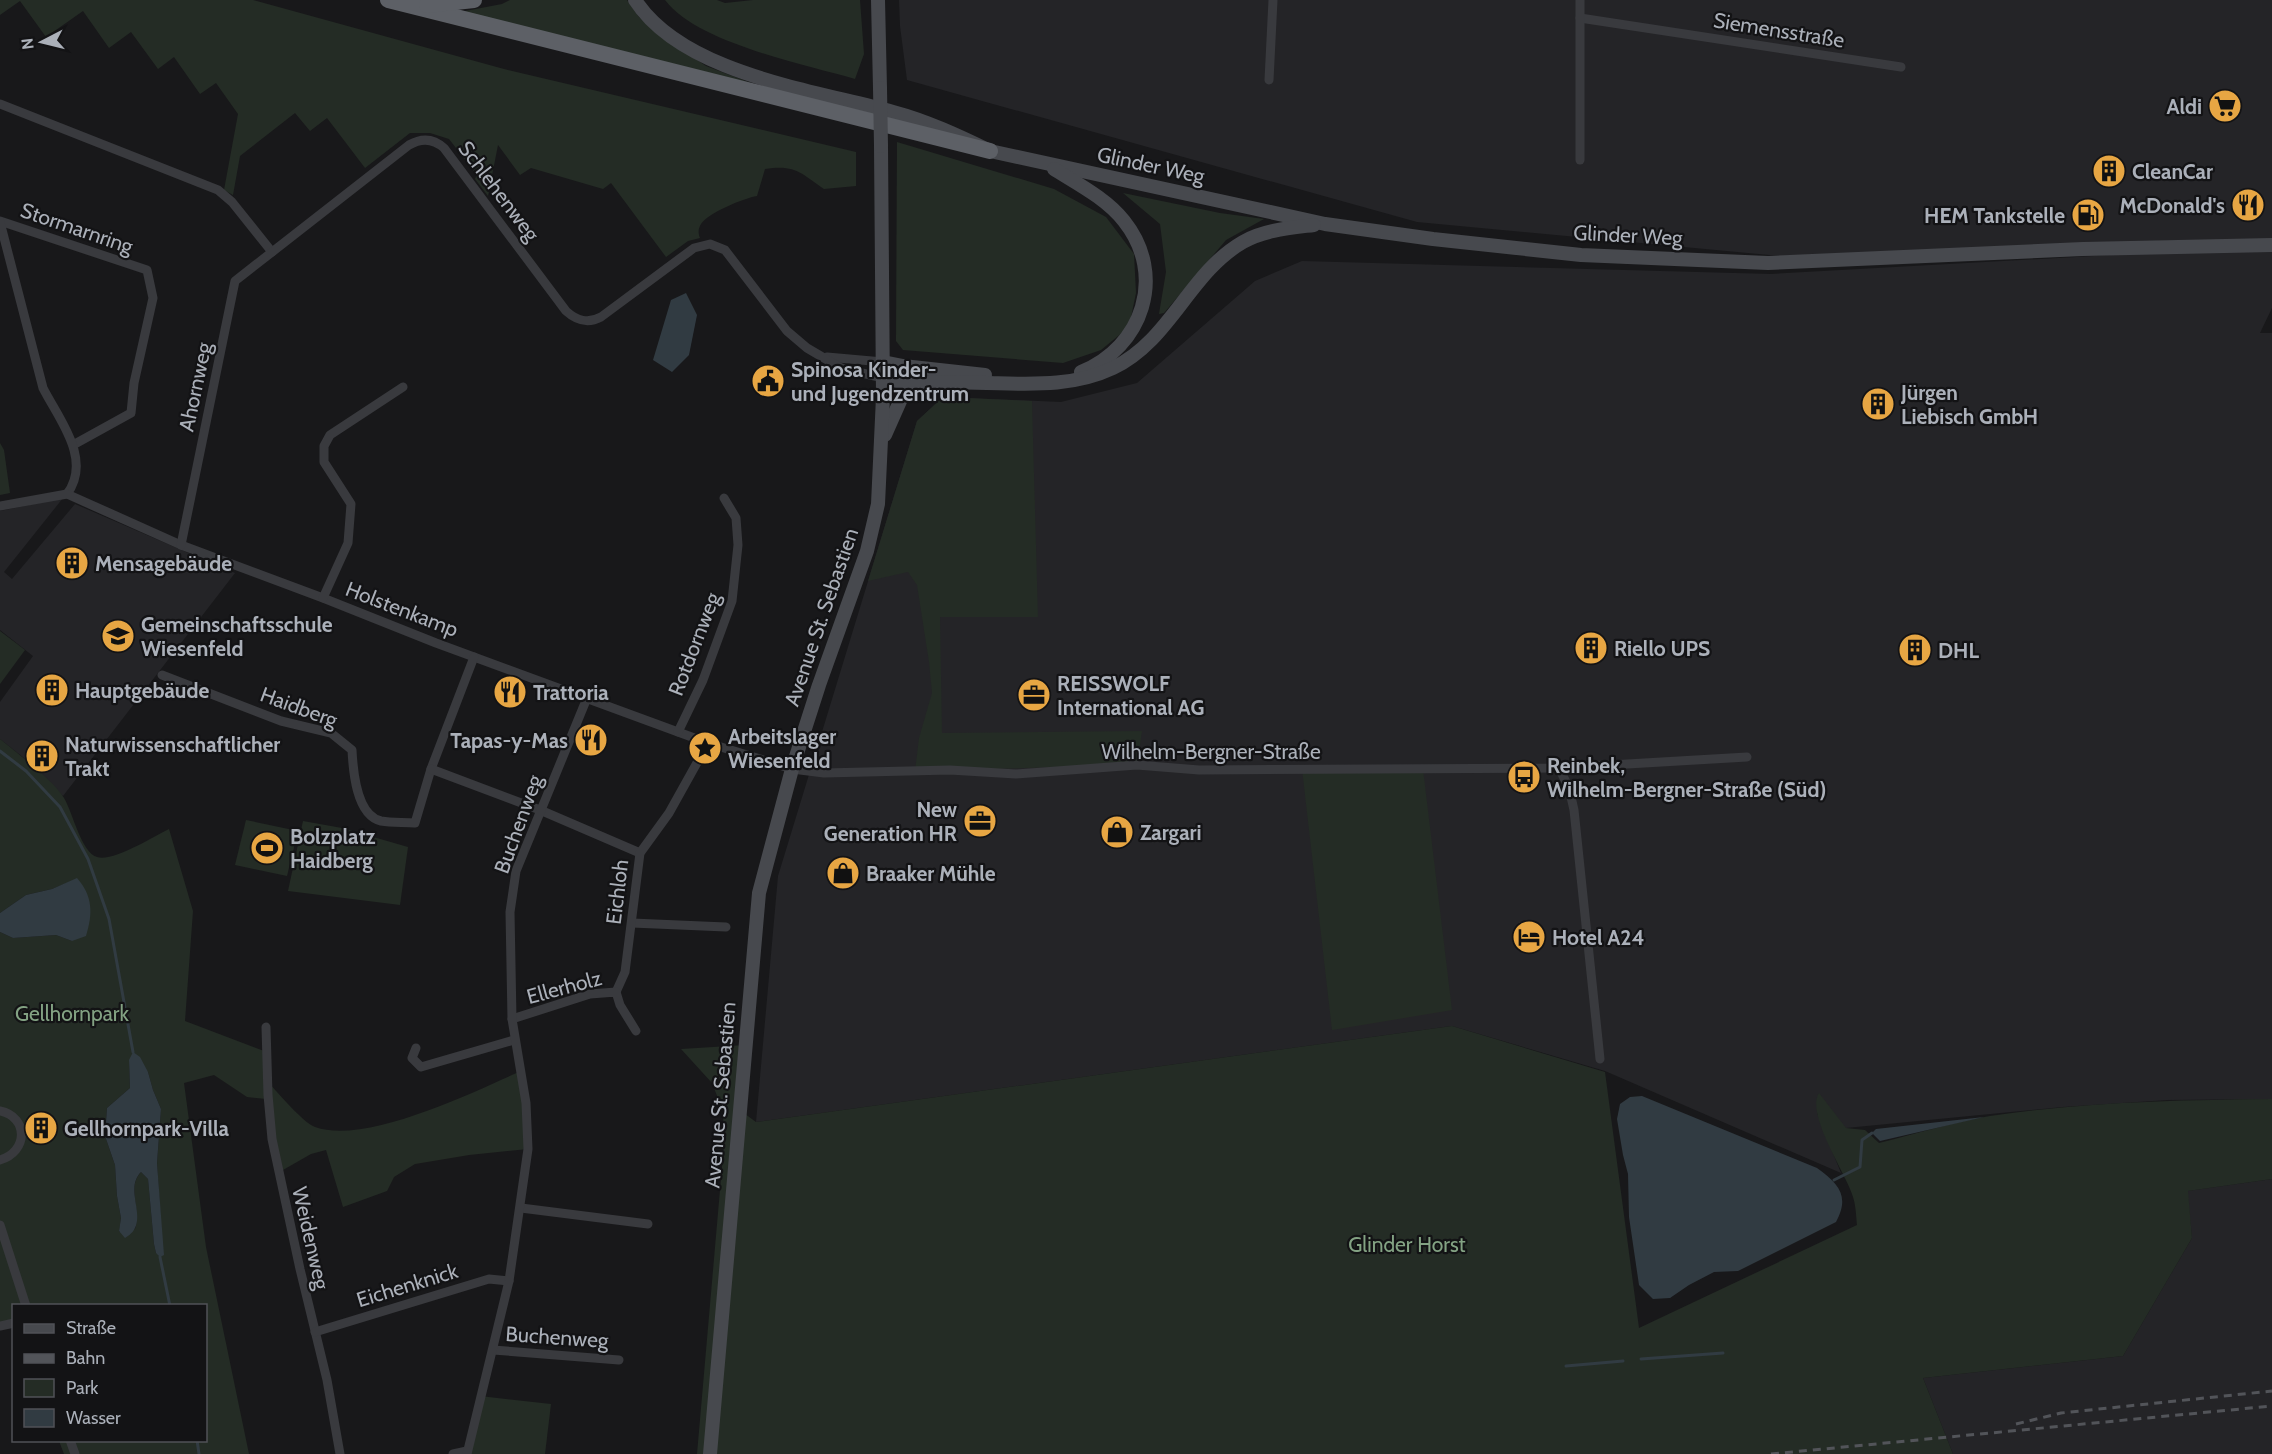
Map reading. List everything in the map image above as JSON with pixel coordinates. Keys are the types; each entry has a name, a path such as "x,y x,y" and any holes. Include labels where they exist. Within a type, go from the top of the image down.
{"highway":[{"path":"388,0 990,151"},
{"path":"414,7 474,0"}],"main road":[{"name":"Glinder Weg","path":"635,0 651,20 686,46 718,62 785,86 894,112 939,126 990,151 1325,224 1433,239 1581,255 1768,263 2082,249 2272,245"},
{"name":"Avenue St. Sebastien","path":"710,1454 759,893 792,769 872,534 881,485 883,362 878,0"},
{"path":"883,362 995,376 1064,377 1092,367 1116,350 1125,340 1139,315 1146,289 1143,256 1137,242 1123,219 1111,207 1048,165"},
{"path":"883,378 905,383 1043,384 1082,380 1098,375 1128,360 1156,338 1205,275 1233,249 1250,239 1270,232 1325,224"},
{"path":"882,441 901,399 919,382"}],"street":[{"path":"1269,80 1272,0"},
{"path":"1580,0 1580,160"},
{"name":"Siemensstraße","path":"1580,18 1901,67"},
{"path":"0,104 218,190 232,202 272,252"},
{"name":"Schlehenweg","path":"272,252 411,143 428,140 440,144 446,150 567,311 575,318 588,321 601,317 692,249 710,244 727,252 787,331 809,349 841,368 883,378"},
{"name":"Stormarnring","path":"0,222 147,270 153,298 134,383 131,413 73,445"},
{"name":"Stormarnring","path":"0,222 43,388 69,431 73,445 75,462 73,485 67,494"},
{"name":"Ahornweg","path":"181,545 236,281 272,252"},
{"name":"Schlehenweg","path":"809,349 834,359 883,362"},
{"path":"323,597 348,543 351,504 324,462 324,446 330,435 403,387"},
{"path":"0,506 67,494"},
{"name":"Holstenkamp","path":"67,494 181,545 323,597 474,657 708,743 792,769"},
{"name":"Rotdornweg","path":"678,732 703,680 732,601 738,545 736,518 724,498"},
{"name":"Haidberg","path":"162,675 281,721 331,733 352,750 354,780 363,806 378,820 415,823 431,769 474,657"},
{"name":"Buchenweg","path":"467,1453 509,1281 521,1208 528,1140 523,1082 512,1019 510,912 516,871 587,698"},
{"name":"Eichloh","path":"616,992 626,972 640,853 669,813 708,743"},
{"name":"Wilhelm-Bergner-Straße","path":"792,769 824,773 950,770 1016,774 1137,765 1199,770 1558,768 1747,757"},
{"path":"1558,768 1569,788 1574,810 1600,1059"},
{"path":"431,769 540,810 640,853"},
{"path":"632,923 726,927"},
{"name":"Ellerholz","path":"512,1019 590,994 616,992 620,1005 636,1031"},
{"name":"Weidenweg","path":"266,1027 272,1139 294,1247 327,1380 340,1454"},
{"path":"416,1048 412,1058 421,1067 514,1040"},
{"path":"0,1111 11,1115 17,1121 22,1137 20,1146 14,1153 0,1160"},
{"path":"521,1208 648,1224"},
{"path":"0,1225 26,1304"},
{"name":"Eichenknick","path":"315,1332 489,1279 509,1281"},
{"name":"Buchenweg","path":"493,1350 619,1360"},
{"path":"453,1454 467,1453"}],"shaded area":[{"path":"899,0 2272,0 2272,243 2180,240 1780,256 1417,222 907,80"},
{"path":"2272,246 2272,308 2260,333 2272,333 2272,1099 2168,1100 2063,1107 1846,1128 1817,1113 1841,1173 1605,1071 1452,1026 756,1122 778,876 917,421 943,397 1061,402 1137,383 1255,281 1302,261 1771,274"},
{"name":"Gemeinschaftsschule Wiesenfeld","path":"63,498 4,572 12,579 75,504 235,573 63,796 24,758 0,739 0,702 33,656 0,630 0,511"},
{"path":"2272,1179 2272,1454 1953,1454 1923,1378 2123,1356 2192,1238 2187,1191"}],"green space":[{"path":"0,0 253,0 504,69 856,152 856,186 824,189 791,169 765,169 757,196 735,203 711,215 700,226 700,238 688,241 666,257 611,183 603,189 531,168 520,175 498,145 488,196 475,179 477,175 449,139 430,133 410,133 365,168 327,118 310,131 295,113 240,156 233,195 224,190 238,114 216,83 200,94 174,57 158,69 131,32 109,48 83,11 46,37 20,1 0,15"},
{"path":"510,0 627,0 639,17 659,34 706,66 769,90 460,12 502,4"},
{"path":"665,0 717,0 725,3 753,0 860,0 864,54 855,79 726,40 680,15"},
{"path":"897,142 1054,189 1106,217 1134,254 1136,293 1129,327 1101,350 1063,363 903,350 896,341"},
{"path":"1123,193 1220,213 1264,219 1226,240 1164,313 1159,314 1166,272 1160,224"},
{"path":"943,397 1032,401 1038,617 940,617 942,733 1142,731 1137,765 915,771 919,738 932,693 917,585 908,572 868,581 917,421"},
{"path":"0,443 4,450 10,493 0,495"},
{"path":"0,631 25,650 0,684"},
{"name":"Gellhornpark","path":"0,739 35,767 59,791 91,854 104,858 113,856 169,829 193,911 185,1021 264,1051 265,1079 296,1113 310,1124 337,1131 390,1123 448,1103 521,1071 528,1149 469,1155 415,1164 394,1177 387,1191 343,1207 326,1150 311,1154 276,1174 266,1099 247,1097 214,1075 184,1083 206,1247 249,1454 64,1454 59,1442 207,1442 207,1304 12,1304 12,1322 0,1326 0,932 13,938 56,935 72,941 77,879 52,889 26,895 0,913","holes":["129,1060 148,1072 161,1109 157,1163 163,1255 156,1253 148,1179 141,1172 134,1192 137,1214 135,1229 119,1232 121,1218 115,1165 105,1136 107,1108 130,1088"]},
{"path":"1302,769 1423,769 1452,1010 1332,1030"},
{"name":"Bolzplatz Haidberg","path":"246,820 298,831 287,876 235,865"},
{"path":"303,821 342,828 408,847 400,905 288,891"},
{"name":"Glinder Horst","path":"1452,1026 1605,1072 1639,1328 1857,1225 1853,1197 1822,1129 1816,1103 1819,1093 1846,1128 1865,1130 1879,1143 1962,1121 2025,1111 2131,1103 2272,1099 2272,1179 2188,1191 2192,1238 2123,1356 1923,1378 1953,1454 697,1454 724,1144 723,1111 712,1083 681,1049 745,1045 741,1111 756,1122"},
{"path":"480,1396 551,1404 545,1454 467,1454"}],"water":[{"path":"686,293 697,315 689,355 672,372 653,360 671,300"},
{"path":"77,878 89,898 90,920 86,936 72,941 56,935 13,938 0,932 0,913 26,895 52,889"},
{"path":"133,1052 140,1057 148,1072 161,1109 157,1163 164,1255 160,1257 156,1253 154,1244 148,1179 141,1172 134,1188 137,1224 133,1232 125,1238 119,1231 121,1218 115,1165 105,1136 107,1108 130,1088 129,1060"},
{"path":"1642,1096 1817,1168 1840,1191 1842,1205 1836,1222 1738,1271 1714,1272 1670,1298 1653,1299 1639,1285 1629,1217 1628,1174 1617,1119 1620,1104 1630,1097"},
{"path":"1984,1117 1880,1141 1872,1133 1876,1129"}],"waterway":[{"path":"0,751 26,771 60,807 88,859 109,919 133,1052"},
{"path":"1834,1180 1860,1167 1862,1140 1872,1133"},
{"path":"160,1257 170,1304"},
{"path":"1641,1359 1723,1353"},
{"path":"1566,1366 1623,1361"},
{"path":"197,1442 199,1454"}],"railway":[{"path":"2016,1424 2061,1413 2272,1391"},
{"path":"1771,1454 2272,1406"}],"place":[{"name":"Aldi","path":"2225,106"},
{"name":"CleanCar","path":"2109,171"},
{"name":"McDonald's","path":"2248,205"},
{"name":"HEM Tankstelle","path":"2088,215"},
{"name":"Spinosa Kinder- und Jugendzentrum","path":"768,381"},
{"name":"Jürgen Liebisch GmbH","path":"1878,404"},
{"name":"Mensagebäude","path":"72,563"},
{"name":"Gemeinschaftsschule Wiesenfeld","path":"118,636"},
{"name":"Riello UPS","path":"1591,648"},
{"name":"DHL","path":"1915,650"},
{"name":"Hauptgebäude","path":"52,690"},
{"name":"Trattoria","path":"510,692"},
{"name":"REISSWOLF International AG","path":"1034,695"},
{"name":"Tapas-y-Mas","path":"591,740"},
{"name":"Arbeitslager Wiesenfeld","path":"705,748"},
{"name":"Naturwissenschaftlicher Trakt","path":"42,756"},
{"name":"Reinbek, Wilhelm-Bergner-Straße (Süd)","path":"1524,777"},
{"name":"New Generation HR","path":"980,821"},
{"name":"Zargari","path":"1117,832"},
{"name":"Bolzplatz Haidberg","path":"267,848"},
{"name":"Braaker Mühle","path":"843,873"},
{"name":"Hotel A24","path":"1529,937"},
{"name":"Gellhornpark-Villa","path":"41,1128"}]}
